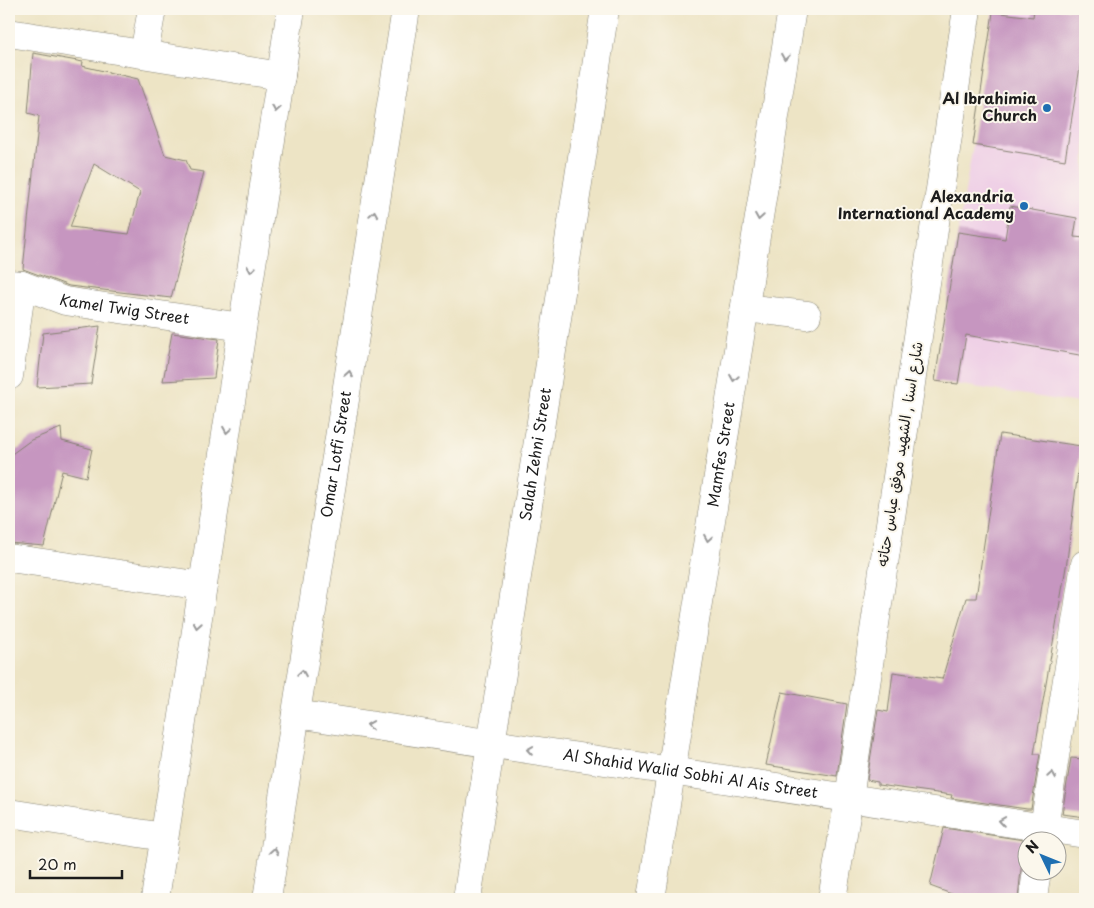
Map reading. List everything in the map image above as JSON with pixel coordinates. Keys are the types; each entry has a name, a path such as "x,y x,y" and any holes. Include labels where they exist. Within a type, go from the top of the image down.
{"street":[{"path":"144,54 152,9"},
{"path":"155,899 291,9"},
{"name":"Omar Lotfi Street","path":"267,899 406,9"},
{"name":"Salah Zehni Street","path":"466,899 605,9"},
{"name":"Mamfes Street","path":"651,899 792,9"},
{"name":"شارع اسنا , الشهيد موفق عباس حتاته","path":"832,899 849,798 967,9"},
{"path":"9,33 281,76"},
{"path":"9,376 15,284"},
{"name":"Kamel Twig Street","path":"15,284 65,301 242,327"},
{"path":"745,308 807,315"},
{"path":"9,558 203,586"},
{"path":"1044,830 1085,564"},
{"name":"Al Shahid Walid Sobhi Al Ais Street","path":"296,714 849,798 1021,830"},
{"path":"9,812 164,837"},
{"name":"Al Shahid Walid Sobhi Al Ais Street","path":"1066,834 1085,834"},
{"path":"1033,899 1036,880"}],"shaded area":[{"name":"Alexandria International Academy","path":"993,9 1085,9 1085,404 935,381"}],"building":[{"path":"1034,9 1085,9 1085,36 1065,160 973,145 993,12 1033,17"},
{"path":"33,53 83,62 82,66 138,79 165,155 186,160 190,170 204,172 171,298 69,286 23,269 39,116 28,113","holes":["94,164 140,192 129,234 70,227"]},
{"path":"1010,206 1077,218 1074,237 1085,238 1085,356 966,335 958,384 935,381 958,232 1005,239"},
{"path":"100,326 91,384 37,387 43,333"},
{"path":"172,333 219,339 214,378 163,381"},
{"path":"61,428 62,441 92,449 86,477 62,471 44,546 9,543 9,456 31,440"},
{"path":"1000,434 1081,446 1067,561 1034,754 1040,754 1031,809 951,798 952,795 878,785 878,782 867,780 878,710 888,712 893,672 942,679 966,598 976,598"},
{"path":"782,692 847,704 837,776 766,765"},
{"path":"1071,758 1085,759 1085,817 1062,814"},
{"path":"944,828 1016,839 1016,880 1020,880 1018,899 965,899 930,886"}],"place":[{"name":"Al Ibrahimia Church","path":"1047,108"},
{"name":"Alexandria International Academy","path":"1024,206"}]}
